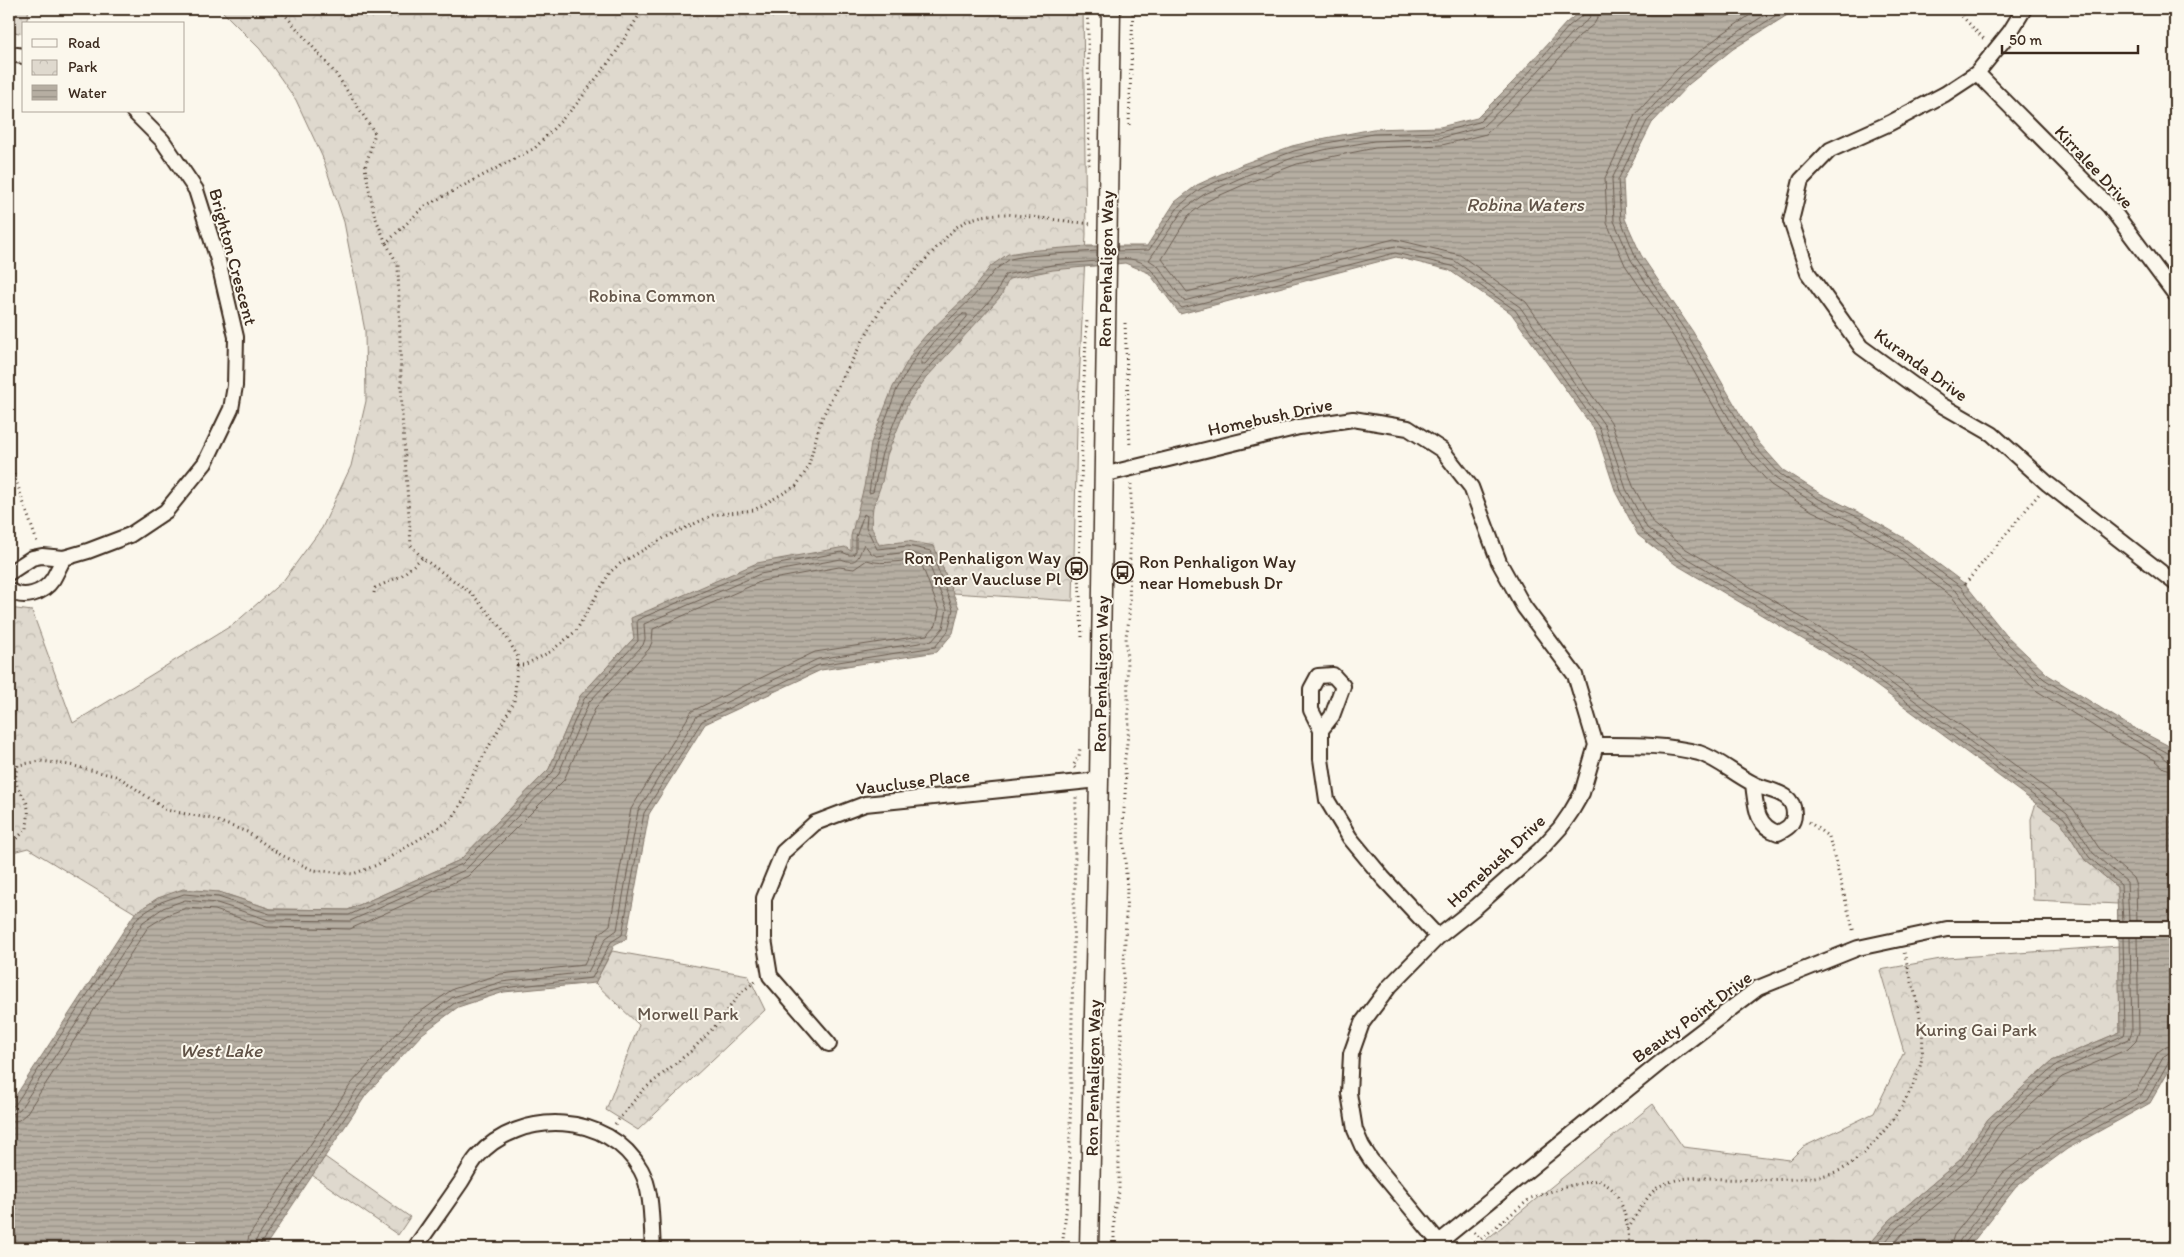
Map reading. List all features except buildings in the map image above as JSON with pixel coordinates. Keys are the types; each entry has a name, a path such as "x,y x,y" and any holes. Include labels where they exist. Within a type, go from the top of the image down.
{"street":[{"name":"Ron Penhaligon Way","path":"1089,1248 1099,780 1106,229 1111,9"},
{"path":"1977,73 2010,32 2024,9"},
{"path":"9,54 22,56"},
{"name":"Kirralee Drive","path":"1977,73 2110,207 2175,294"},
{"name":"Kuranda Drive","path":"1977,73 1945,94 1890,123 1830,150 1801,180 1792,221 1808,273 1861,347 1938,403 1992,434 2048,484 2175,582"},
{"name":"Brighton Crescent","path":"9,572 32,558 42,556 64,558 88,552 130,535 166,511 205,463 231,409 235,386 236,337 218,260 196,190 162,140 134,112"},
{"name":"Homebush Drive","path":"1103,475 1299,427 1353,419 1408,428 1442,450 1471,487 1499,562 1524,607 1575,674 1596,745 1582,793 1560,828 1518,871 1438,937 1389,987 1362,1023 1351,1054 1348,1072 1350,1109 1355,1130 1362,1146 1436,1245"},
{"path":"9,590 16,595 25,596 46,588 64,558"},
{"path":"1321,730 1321,760 1327,800 1350,838 1383,878 1438,937"},
{"path":"1596,745 1659,745 1700,753 1753,784 1776,790 1789,799 1794,812 1794,820 1787,829 1778,833 1767,830 1759,819 1753,784"},
{"name":"Vaucluse Place","path":"770,976 764,939 764,898 784,852 815,823 864,804 1099,780"},
{"name":"Beauty Point Drive","path":"1436,1245 1666,1058 1758,988 1858,948 1947,929 2175,929"},
{"path":"770,976 829,1044"},
{"path":"415,1248 477,1156 504,1136 536,1124 571,1123 608,1135 622,1145 642,1171 646,1184 653,1248"}],"path":[{"path":"9,845 26,829 28,808 16,786 15,775 18,765 41,761 70,765 118,777 166,810 212,820 247,832 281,856 313,870 353,874 377,865 452,819 465,798 470,780 514,702 518,657 500,626 471,593 422,558 411,545 402,415 398,265 386,244 374,214 365,168 375,133 336,74 280,9"},
{"path":"386,244 425,206 535,148 575,106 615,54 643,9"},
{"path":"1086,9 1088,23 1089,170"},
{"path":"1955,9 1994,50"},
{"path":"518,665 524,665 550,652 576,631 610,572 621,563 664,538 713,515 754,510 796,486 808,468 821,420 882,306 963,222 992,214 1006,214 1093,224 1092,215"},
{"path":"1125,319 1130,447"},
{"path":"9,460 42,556"},
{"path":"1114,1248 1114,1211 1119,1192 1119,1090 1127,890 1123,824 1126,780 1124,765 1129,728 1126,636 1129,620 1130,483"},
{"path":"1965,584 2048,484"},
{"path":"374,593 375,588 401,576 422,558"},
{"path":"1794,812 1829,837 1858,948"},
{"path":"1628,1229 1645,1202 1660,1186 1678,1179 1696,1177 1787,1179 1828,1174 1845,1168 1884,1131 1916,1078 1922,1057 1919,1019 1900,938"},
{"path":"608,1135 623,1113 643,1090 691,1051 719,1022 740,993 756,982 770,976"},
{"path":"1466,1221 1481,1239 1531,1198 1568,1186 1598,1180 1613,1189 1622,1207 1630,1240 1628,1248"}],"green space":[{"path":"11,9 29,9 26,22 22,22 22,34 9,31"},
{"name":"Robina Common","path":"220,9 1083,9 1086,234 1077,427 1073,601 953,593 934,547 634,638 580,696 549,769 460,860 348,910 271,909 219,892 158,898 135,913 28,848 9,853 9,608 32,611 73,723 234,624 283,581 322,528 351,466 366,401 365,331 344,222 322,156 296,100 260,49"},
{"path":"2036,803 2061,822 2085,860 2117,887 2118,904 2033,900 2031,819"},
{"name":"Kuring Gai Park","path":"2119,946 2120,1032 2052,1061 1988,1119 1960,1160 1889,1221 1865,1248 1476,1248 1653,1104 1683,1147 1790,1160 1803,1147 1874,1113 1904,1052 1880,970 1946,958"},
{"name":"Morwell Park","path":"612,951 748,975 765,1010 638,1130 606,1110 639,1025 595,983"},
{"path":"325,1157 410,1217 398,1235 312,1175"}],"water":[{"path":"1583,9 1797,9 1733,49 1689,84 1652,123 1623,180 1625,219 1641,255 1693,332 1744,421 1759,443 1783,470 1821,494 1864,515 1904,538 1965,584 2006,635 2048,675 2128,725 2167,745 2175,754 2175,1059 2150,1103 2067,1149 2016,1187 1968,1248 1865,1248 1889,1221 1960,1160 1988,1119 2052,1061 2120,1032 2117,887 2085,860 2061,822 1855,670 1675,564 1638,535 1616,493 1596,432 1511,313 1449,270 1396,257 1180,314 1149,273 1125,263 1053,270 1009,279 1001,296 926,378 908,403 887,455 882,482 873,507 871,526 879,545 908,541 934,546 959,608 953,633 937,652 821,670 705,724 649,814 626,939 615,944 595,983 504,992 458,1007 422,1034 366,1095 264,1248 9,1248 9,1106 135,913 158,898 183,889 219,892 271,909 348,910 460,860 549,769 580,696 634,638 631,618 757,563 845,547 851,551 851,536 864,487 871,443 893,387 915,348 969,294 991,266 1008,254 1026,251 1088,246 1147,246 1175,202 1197,185 1243,164 1292,146 1373,129 1440,127 1477,118 1515,80 1566,23"}],"place":[{"name":"Ron Penhaligon Way near Vaucluse Pl","path":"1077,568"},
{"name":"Ron Penhaligon Way near Homebush Dr","path":"1123,572"}],"water label":[{"name":"Robina Waters","path":"1525,204"},
{"name":"West Lake","path":"221,1050"}]}
